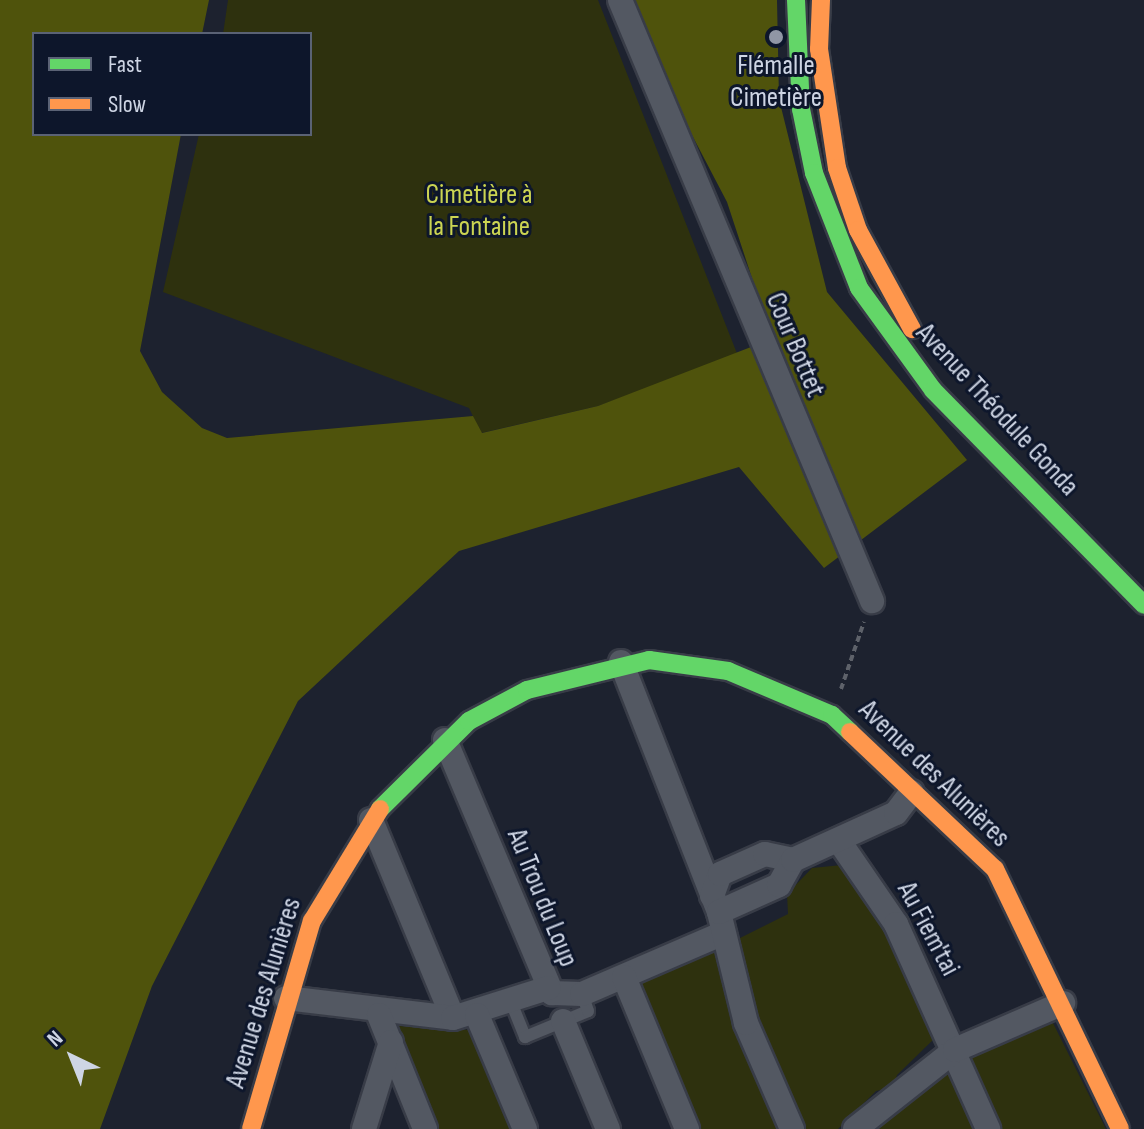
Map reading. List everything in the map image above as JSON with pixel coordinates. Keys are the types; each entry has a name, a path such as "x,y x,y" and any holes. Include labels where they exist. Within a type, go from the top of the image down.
{"street":[{"name":"Cour Bottet","path":"620,0 872,601"},
{"name":"Avenue Théodule Gonda","path":"796,0 801,109 814,173 859,288 933,390 1144,605"},
{"name":"Avenue Théodule Gonda","path":"821,0 819,49 837,168 881,277 942,364"},
{"path":"1101,530 1144,575"},
{"path":"621,662 717,914 746,1023 792,1129"},
{"name":"Avenue des Alunières","path":"251,1129 286,998 325,892 371,820 445,740 527,690 621,662 699,663 832,715 995,869 1063,1003 1120,1129"},
{"name":"Au Trou du Loup","path":"286,998 379,1015 465,1017 548,988 445,740"},
{"path":"717,914 720,874 765,854 793,860 839,841 896,813 912,792"},
{"path":"371,820 465,1017 525,1129"},
{"name":"Au Fiem'tai","path":"839,841 896,924 988,1129"},
{"path":"548,988 559,996 582,994 624,977 717,914 779,885 793,860"},
{"path":"624,977 687,1129"},
{"path":"855,1129 955,1050 1063,1003"},
{"path":"379,1015 425,1129"},
{"path":"563,1021 608,1129"},
{"path":"364,1129 391,1042"}],"lane":[{"path":"511,1002 525,1037 588,1011 582,994"}],"path":[{"path":"832,715 872,601"}],"green space":[{"name":"Cimetière à la Fontaine","path":"228,0 598,0 738,356 598,406 481,433 469,408 163,292 199,136 312,136 312,32 223,32"},
{"path":"842,865 893,934 938,1035 897,1075 894,1087 876,1091 838,1129 797,1129 754,1024 736,940 788,914 787,894 812,868"},
{"path":"716,948 785,1129 696,1129 636,984"},
{"path":"1053,1023 1106,1129 994,1129 967,1059"},
{"path":"399,1026 471,1030 519,1129 433,1129"},
{"path":"949,1073 978,1129 869,1129 943,1074"}],"shaded area":[{"path":"0,0 209,0 202,32 32,32 32,136 181,136 140,351 162,392 202,428 227,438 473,416 482,433 598,406 772,339 727,202 649,53 635,0 777,0 779,99 827,292 967,460 824,568 739,467 459,551 298,701 152,986 100,1129 0,1129"}],"traffic: fast":[{"path":"796,0 801,109 814,173 859,288 933,390 1144,605"},
{"path":"380,809 469,721 527,690 649,660 728,671 832,715 850,732"}],"traffic: slow":[{"path":"821,0 819,49 837,168 858,230 912,329"},
{"path":"850,732 995,869 1120,1129"},
{"path":"251,1129 312,921 380,809"}],"place":[{"name":"Flémalle Cimetière","path":"776,37"}]}
